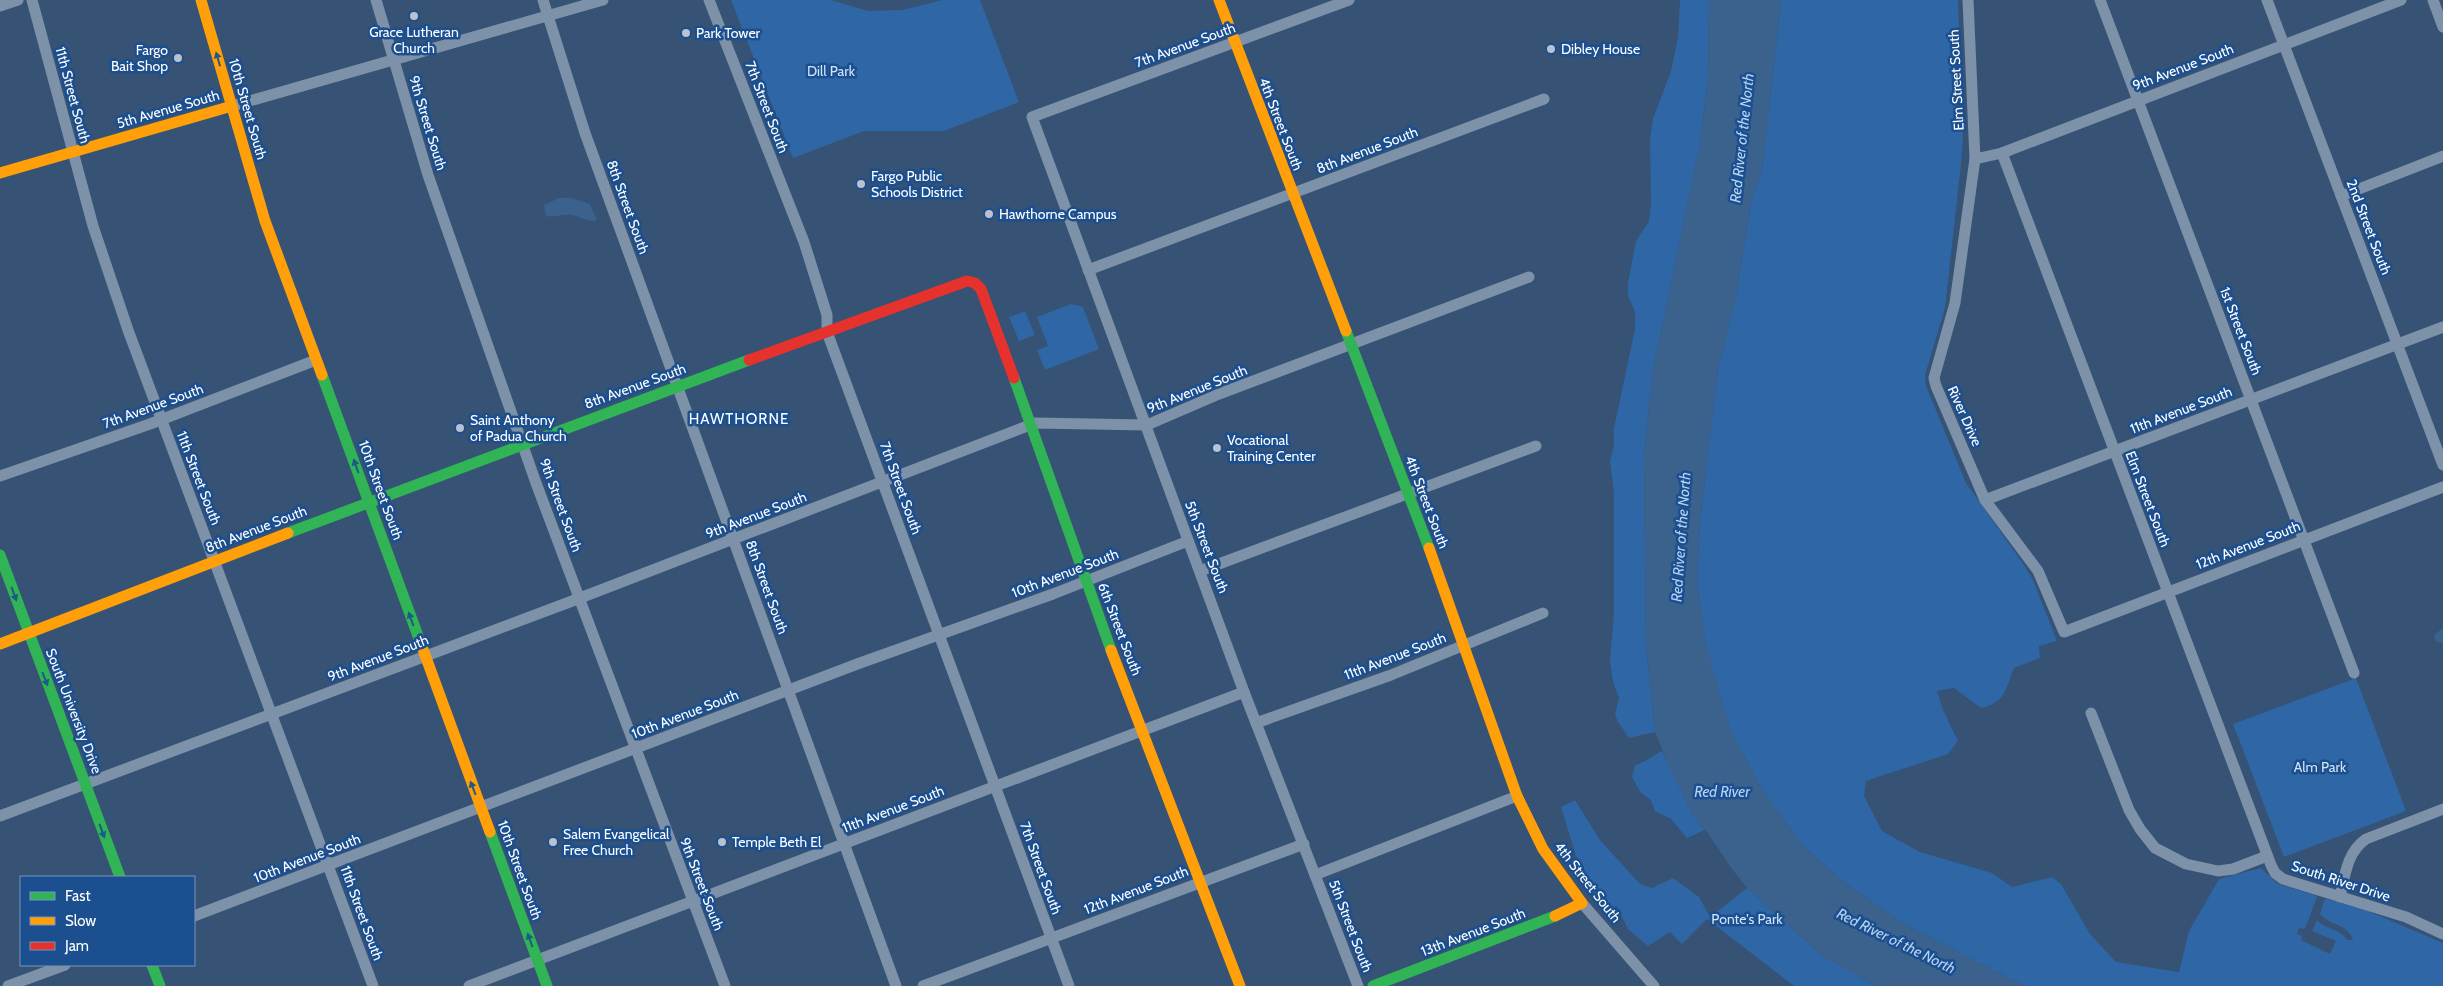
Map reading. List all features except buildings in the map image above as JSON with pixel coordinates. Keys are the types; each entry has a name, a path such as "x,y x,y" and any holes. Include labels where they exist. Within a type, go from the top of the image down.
{"street":[{"path":"0,6 18,0"},
{"name":"11th Street South","path":"32,0 93,226 161,420 373,986"},
{"name":"10th Street South","path":"201,0 265,221 546,986"},
{"name":"9th Street South","path":"376,0 428,174 523,443 725,986"},
{"name":"8th Street South","path":"543,0 585,134 896,986"},
{"name":"5th Avenue South","path":"0,173 603,0"},
{"name":"7th Street South","path":"709,0 804,242 827,315 827,332 1069,986"},
{"name":"4th Street South","path":"1219,0 1408,494 1517,796 1543,850 1582,903 1654,986"},
{"name":"7th Avenue South","path":"1032,117 1349,0"},
{"name":"Elm Street South","path":"1968,0 1975,159"},
{"name":"1st Street South","path":"2100,0 2354,673"},
{"name":"2nd Street South","path":"2267,0 2443,465"},
{"name":"9th Avenue South","path":"1975,159 2002,153 2402,0"},
{"path":"2433,0 2443,27"},
{"name":"8th Avenue South","path":"1088,270 1544,100"},
{"name":"5th Street South","path":"1032,117 1244,692 1358,986"},
{"name":"Elm Street South","path":"2002,153 2267,856"},
{"path":"2342,196 2443,156"},
{"name":"River Drive","path":"1975,159 1955,303 1934,378 1986,500 2038,571 2064,632"},
{"name":"9th Avenue South","path":"0,816 271,713 425,657 1031,424 1147,426 1220,394 1529,277"},
{"name":"8th Avenue South","path":"0,644 523,443 827,332 926,293 964,281 974,282"},
{"name":"6th Street South","path":"974,282 980,288 1031,424 1086,582 1240,986"},
{"name":"11th Avenue South","path":"1986,500 2443,327"},
{"name":"7th Avenue South","path":"0,476 161,420 316,360"},
{"path":"1200,571 1536,446"},
{"name":"12th Avenue South","path":"2064,632 2443,487"},
{"name":"10th Avenue South","path":"195,916 789,690 1086,582 1188,541"},
{"name":"South University Drive","path":"0,555 120,876"},
{"name":"11th Avenue South","path":"1256,723 1391,675 1543,613"},
{"name":"11th Avenue South","path":"469,986 1244,692"},
{"path":"2091,713 2129,810 2140,829 2155,848 2186,864 2218,871 2232,869 2267,856"},
{"path":"1315,875 1517,796"},
{"path":"2340,896 2350,855 2356,846 2366,839 2443,810"},
{"name":"12th Avenue South","path":"923,986 1304,844"},
{"name":"South River Drive","path":"2267,856 2275,873 2283,879 2406,917 2443,934"},
{"name":"13th Avenue South","path":"1373,986 1387,983 1537,924 1582,903"},
{"path":"8,986 63,966"},
{"path":"152,966 160,986"}],"green space":[{"name":"Dill Park","path":"731,0 831,0 868,11 902,10 942,0 980,0 1019,102 944,131 864,131 793,158"},
{"path":"1680,0 1709,0 1708,80 1700,144 1652,375 1644,459 1646,646 1655,732 1629,738 1615,715 1619,698 1613,682 1610,660 1614,614 1614,493 1610,461 1614,446 1614,428 1635,329 1635,311 1628,296 1628,283 1636,241 1649,221 1651,203 1650,138 1653,119 1671,71 1678,37"},
{"path":"1781,0 1958,0 1963,137 1961,164 1945,308 1925,375 1926,386 1966,483 2033,580 2057,641 2039,646 2040,658 2014,668 2000,699 1989,706 1981,708 1954,688 1937,691 1943,710 1958,741 1948,754 1866,781 1864,796 1882,831 1920,852 1992,873 2012,887 2052,877 2061,884 2090,934 2116,962 2179,972 2189,931 2219,879 2261,868 2278,884 2317,897 2305,929 2299,928 2297,934 2302,936 2301,940 2330,954 2336,941 2312,931 2317,920 2324,926 2341,933 2347,940 2353,940 2347,930 2320,914 2324,900 2327,899 2363,909 2443,943 2443,986 2025,986 1907,926 1846,884 1802,845 1762,790 1731,732 1715,682 1705,641 1697,582 1700,520 1718,370 1736,296 1752,198 1762,169"},
{"path":"1071,304 1083,307 1099,349 1045,370 1037,350 1048,346 1037,317"},
{"path":"1025,311 1035,335 1019,341 1009,317"},
{"name":"Alm Park","path":"2356,678 2406,811 2284,857 2233,724"},
{"path":"1662,751 1692,814 1705,830 1687,838 1671,819 1655,811 1651,800 1641,793 1632,777 1635,765"},
{"name":"Ponte's Park","path":"1575,800 1600,840 1640,884 1652,888 1673,878 1699,897 1710,917 1747,888 1824,957 1877,986 1794,986 1707,919 1682,944 1670,932 1648,946 1628,929 1617,906 1603,910 1580,882 1581,872 1561,807"}],"water":[{"name":"Red River","path":"1709,0 1781,0 1762,169 1752,198 1736,296 1718,370 1700,520 1697,582 1705,641 1731,732 1762,790 1802,845 1846,884 1907,926 2025,986 1877,986 1824,957 1747,888 1732,869 1707,832 1692,814 1670,769 1655,732 1646,646 1644,459 1652,375 1700,144 1708,80"},
{"path":"559,198 572,198 590,204 597,220 593,221 570,215 546,216 544,205"},
{"path":"2443,628 2443,643 2436,642 2434,635"}],"traffic: fast":[{"path":"1346,331 1429,548"},
{"path":"288,533 749,360"},
{"path":"322,375 421,644"},
{"path":"1014,378 1111,650"},
{"path":"0,555 120,876"},
{"path":"490,832 547,986"},
{"path":"1373,986 1555,916"},
{"path":"152,966 160,986"}],"traffic: slow":[{"path":"201,0 265,221 322,375"},
{"path":"1219,0 1346,331"},
{"path":"0,173 232,106"},
{"path":"0,644 288,533"},
{"path":"1429,548 1517,796 1543,849 1582,903 1555,916"},
{"path":"421,644 490,832"},
{"path":"1111,650 1240,986"}],"traffic: jam":[{"path":"749,360 967,281 975,283 981,289 1014,378"}],"place":[{"name":"Grace Lutheran Church","path":"414,16"},
{"name":"Park Tower","path":"686,33"},
{"name":"Dibley House","path":"1551,49"},
{"name":"Fargo Bait Shop","path":"178,58"},
{"name":"Fargo Public Schools District","path":"861,184"},
{"name":"Hawthorne Campus","path":"989,214"},
{"name":"Saint Anthony of Padua Church","path":"460,428"},
{"name":"Vocational Training Center","path":"1217,448"},
{"name":"Salem Evangelical Free Church","path":"553,842"},
{"name":"Temple Beth El","path":"722,842"}],"district":[{"name":"HAWTHORNE","path":"739,419"}],"water label":[{"name":"Red River of the North","path":"1742,138"},
{"name":"Red River of the North","path":"1681,537"},
{"name":"Red River of the North","path":"1896,941"}]}
